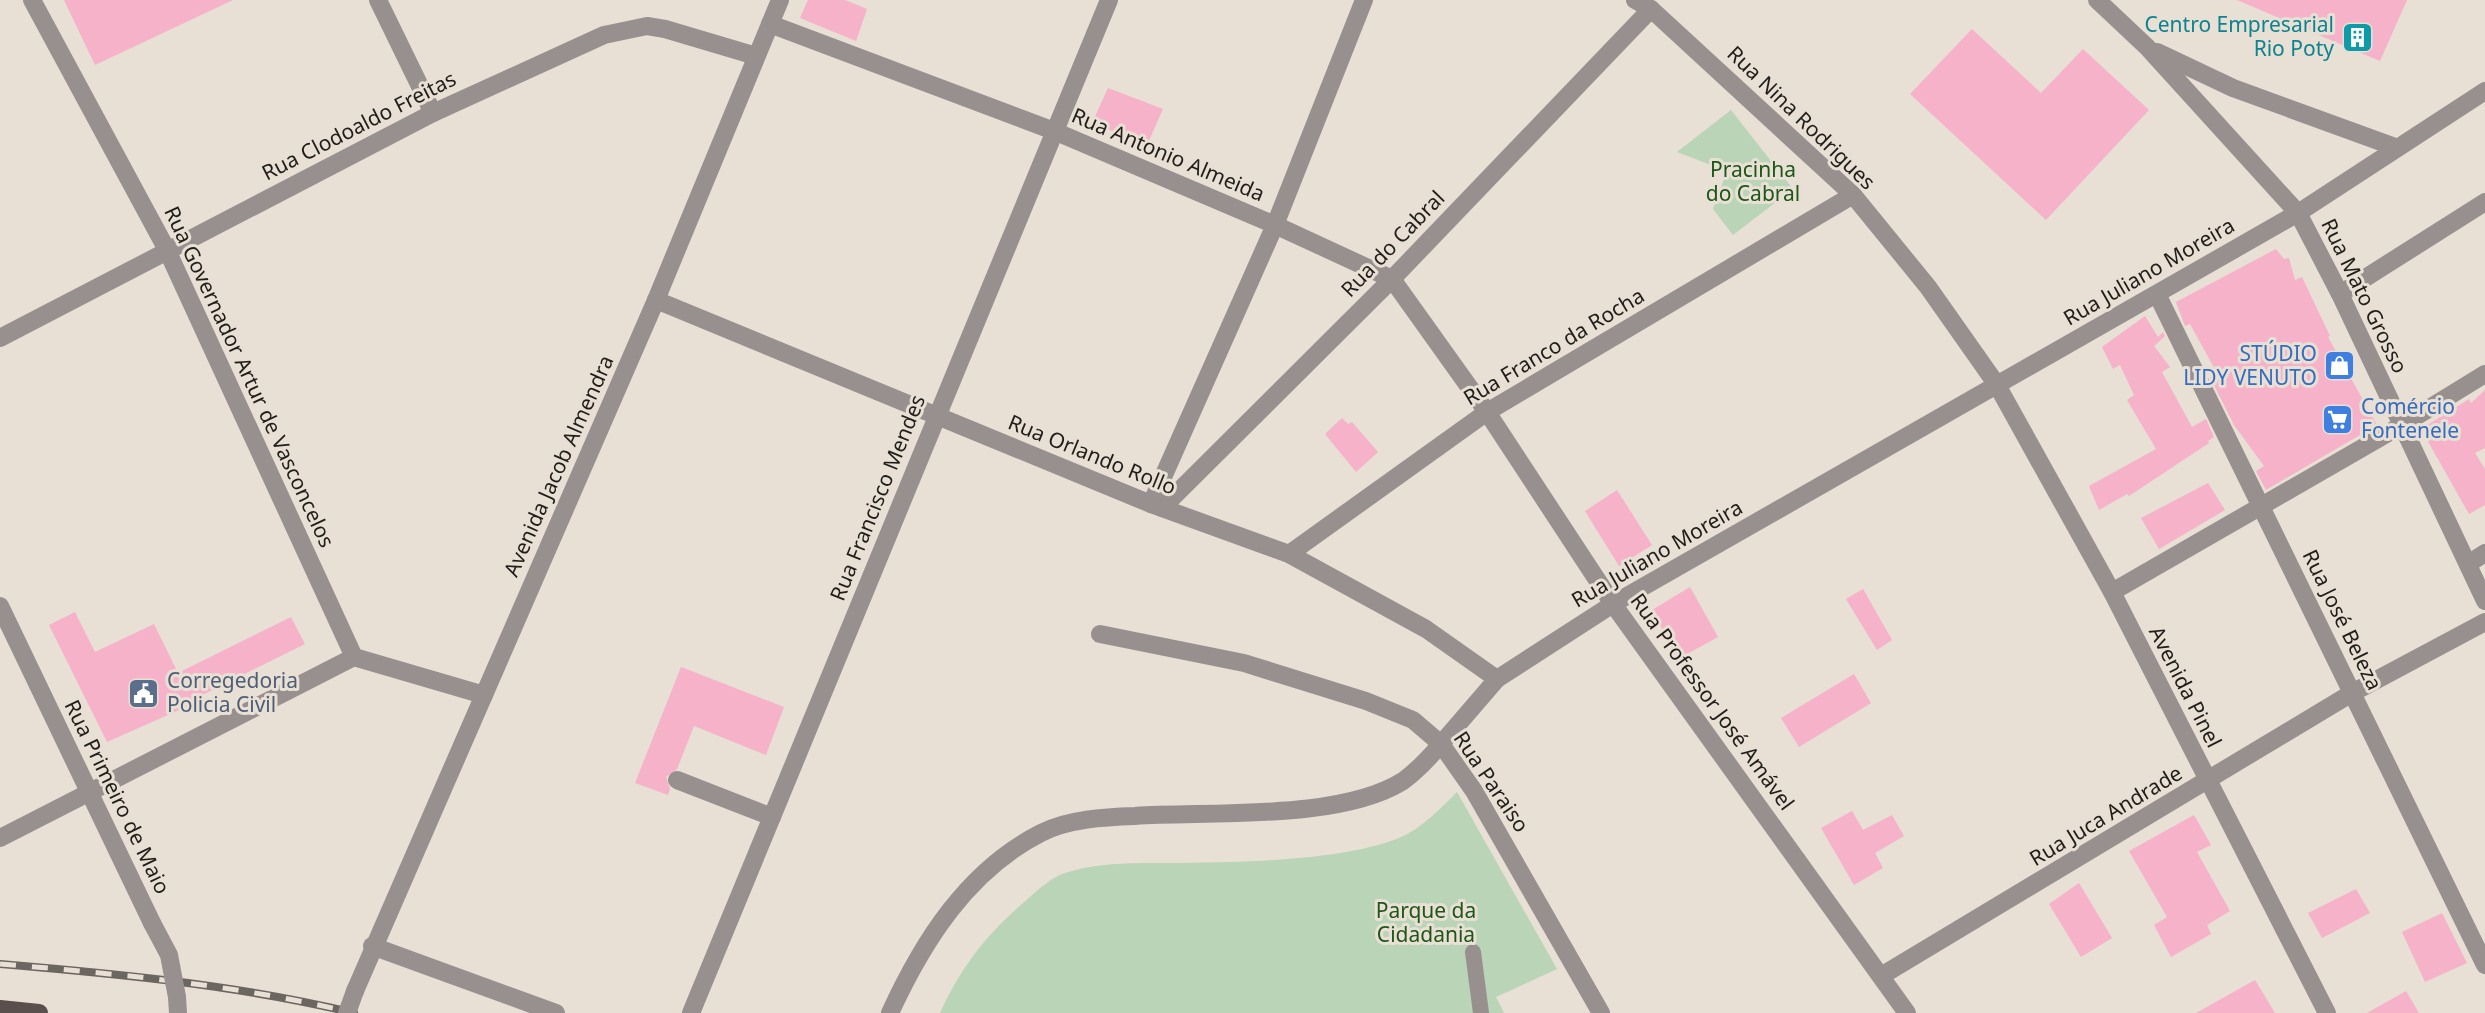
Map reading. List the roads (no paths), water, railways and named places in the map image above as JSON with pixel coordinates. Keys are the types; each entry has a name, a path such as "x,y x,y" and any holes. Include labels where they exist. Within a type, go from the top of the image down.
{"main road":[{"path":"0,1009 38,1013"}],"street":[{"name":"Rua Governador Artur de Vasconcelos","path":"32,0 167,250 354,657"},
{"path":"378,0 433,113"},
{"name":"Avenida Jacob Almendra","path":"346,1013 372,946 656,300 780,0"},
{"name":"Rua Francisco Mendes","path":"691,1013 1109,0"},
{"path":"1156,506 1276,225 1364,0"},
{"name":"Rua Nina Rodrigues","path":"1635,0 1651,9 1853,195 1927,287 1997,384"},
{"name":"Rua Mato Grosso","path":"2097,0 2147,47 2298,213 2340,294 2485,601"},
{"name":"Rua do Cabral","path":"1156,506 1392,279 1651,9"},
{"name":"Rua Antonio Almeida","path":"771,24 1054,131 1276,225 1392,279 1487,412"},
{"name":"Rua Clodoaldo Freitas","path":"0,338 433,113 590,41 627,29 666,29 755,56"},
{"name":"Rua Mato Grosso","path":"2147,47 2233,88 2395,148"},
{"path":"2209,113 2207,94 2210,89 2233,88"},
{"name":"Rua Juliano Moreira","path":"890,1013 909,973 944,915 1010,852 1043,831 1097,818 1276,810 1336,803 1400,782 1421,767 1497,679 1613,604 2298,213 2485,91"},
{"name":"Rua Franco da Rocha","path":"1289,554 1487,412 1853,195"},
{"path":"2340,294 2485,202"},
{"name":"Rua José Beleza","path":"2157,294 2485,965"},
{"name":"Rua Orlando Rollo","path":"656,300 1156,506 1289,554 1426,629 1497,679"},
{"path":"2112,592 2402,425 2485,374"},
{"name":"Avenida Pinel","path":"1997,384 2112,592 2207,783 2327,1013"},
{"name":"Rua Professor José Amável","path":"1487,412 1613,604 1907,1013"},
{"path":"2468,564 2485,553"},
{"name":"Rua Primeiro de Maio","path":"0,606 169,955 178,1005"},
{"name":"Rua Juca Andrade","path":"1881,975 2207,783 2352,693 2485,622"},
{"name":"Rua Paraiso","path":"1100,634 1244,663 1300,679 1413,720 1441,744 1505,841 1601,1013"},
{"path":"0,838 354,657 484,695"},
{"path":"677,780 772,817"},
{"path":"372,946 556,1013"},
{"path":"1470,1013 1469,955 1481,1013"}],"railway":[{"path":"0,964 222,988 354,1013"}],"place":[{"name":"Centro Empresarial Rio Poty","path":"2357,37"},
{"name":"STÚDIO LIDY VENUTO","path":"2340,366"},
{"name":"Comércio Fontenele","path":"2338,419"},
{"name":"Corregedoria Policia Civil","path":"144,693"}],"park label":[{"name":"Pracinha do Cabral","path":"1753,182"},
{"name":"Parque da Cidadania","path":"1426,923"}]}
